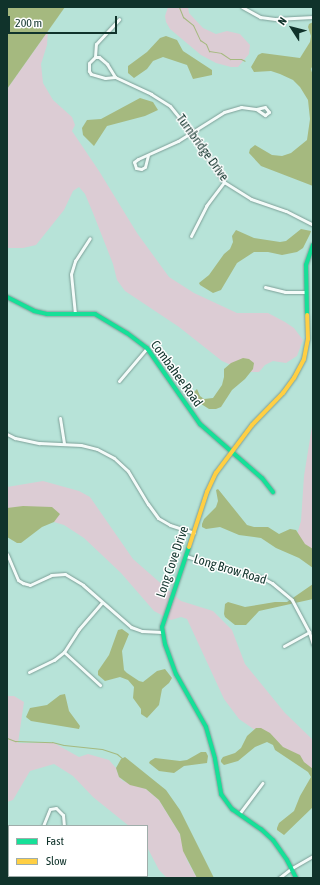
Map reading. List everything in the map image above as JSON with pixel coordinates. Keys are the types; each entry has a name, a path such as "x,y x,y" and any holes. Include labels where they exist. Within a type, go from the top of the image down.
{"street":[{"path":"242,7 260,17 275,19 313,17"},
{"path":"95,57 96,44 119,19"},
{"name":"Turnbridge Drive","path":"115,77 105,78 91,74 89,71 89,63 95,57 99,57 104,61 115,77 163,100 178,115 192,133 224,182 251,199 286,211 313,225"},
{"path":"148,155 146,166 141,169 134,166 136,161 148,155 192,133 224,112 241,107 256,109"},
{"path":"192,236 206,206 224,182"},
{"path":"75,314 71,274 75,261 90,238"},
{"name":"Long Cove Drive","path":"296,878 292,868 273,840 232,809 221,794 213,752 206,727 176,674 162,632 165,614 194,533 206,492 216,473 231,452 252,425 283,393 300,368 308,339 305,292 306,265 313,245"},
{"path":"265,287 285,292 305,292"},
{"name":"Combahee Road","path":"7,297 34,312 47,314 95,314 109,321 147,348 200,424 262,478 273,492"},
{"path":"118,381 147,348"},
{"path":"60,418 64,444"},
{"path":"7,434 15,438 39,443 64,444 97,449 114,458 128,471 158,518 170,525 194,533"},
{"path":"7,554 18,580 23,583 30,585 51,575 65,574 83,585 123,622 135,629 162,632"},
{"name":"Long Brow Road","path":"186,556 216,566 261,577 272,583 292,600 311,634 313,644"},
{"path":"28,672 54,660 64,652 90,615 102,603"},
{"path":"284,646 311,634"},
{"path":"64,652 100,685"},
{"path":"239,814 262,783"},
{"path":"43,825 50,809 56,808 63,815 64,825"},
{"path":"279,878 292,868 313,856"}],"shaded area":[{"path":"7,7 65,7 7,89"},
{"path":"168,7 188,7 189,13 203,28 216,34 227,31 240,34 250,45 249,54 238,67 231,67 216,63 201,55 170,29 166,22 165,16"},
{"path":"313,22 313,65 311,69 313,76 313,186 261,166 249,153 250,149 255,145 272,155 282,156 291,153 307,140 310,119 308,100 300,87 293,80 280,74 271,71 254,72 251,67 258,55 262,53 300,58 310,42 311,36 308,27 309,24"},
{"path":"48,31 47,45 41,64 43,83 53,100 72,117 75,125 72,131 99,171 137,233 169,277 194,293 237,313 268,313 285,322 294,328 303,340 297,356 286,363 273,361 265,365 259,372 247,372 222,361 179,327 125,291 117,280 113,264 93,213 85,194 79,187 73,191 64,210 36,245 23,248 7,248 7,89"},
{"path":"166,36 177,40 183,51 212,70 212,75 193,79 187,65 163,57 153,61 147,69 134,78 128,73 128,66 147,52 160,38"},
{"path":"140,98 153,102 158,110 145,116 107,126 94,146 83,135 82,128 87,120 101,119"},
{"path":"301,229 311,231 303,248 297,252 282,255 268,252 254,252 237,263 221,290 213,293 200,285 199,283 209,275 224,254 230,249 233,242 232,236 236,230 254,238 280,242 286,241"},
{"path":"243,358 249,359 254,363 253,369 245,379 232,390 221,407 209,409 192,398 191,395 197,389 200,396 204,399 213,398 222,385 224,369 231,363"},
{"path":"313,420 313,555 295,541 301,521 304,476"},
{"path":"43,481 79,491 90,497 133,559 181,601 213,611 232,630 245,664 285,713 313,740 313,775 297,759 239,719 224,699 187,619 181,617 171,620 154,611 121,573 84,538 64,525 41,518 7,520 7,487"},
{"path":"218,489 247,525 254,527 268,527 279,534 290,529 296,530 305,544 313,549 313,568 299,558 276,548 261,538 239,535 220,527 206,529 202,527 204,519 216,507 218,501 216,490"},
{"path":"23,506 52,507 60,514 54,522 42,527 21,543 17,543 7,537 7,508"},
{"path":"313,584 313,599 259,611 246,625 235,625 225,617 225,604 228,602 245,607 275,602 287,602"},
{"path":"122,629 129,634 122,651 124,670 127,673 143,682 157,671 165,669 172,678 162,689 159,705 147,718 141,714 141,709 133,698 134,687 128,680 120,677 105,681 98,675 98,671 109,655 118,630"},
{"path":"65,694 69,711 80,726 79,729 31,721 26,717 30,708 47,705 60,695"},
{"path":"7,696 14,696 24,702 18,743 54,743 79,757 88,754 109,760 116,768 119,777 123,781 146,789 159,800 180,834 187,860 197,878 167,878 159,870 148,849 148,825 128,825 93,797 73,776 54,764 30,771 13,800 7,802"},
{"path":"256,728 261,728 270,733 283,747 300,755 304,762 313,769 313,807 284,835 277,830 277,828 279,823 294,811 300,796 311,777 308,772 275,750 273,745 267,742 255,747 238,761 224,765 221,762 223,757 235,753 241,748 247,736"},
{"path":"201,752 206,752 208,756 207,763 184,766 174,773 159,771 149,763 155,758 180,761 187,760"},
{"path":"125,757 166,790 180,810 214,878 197,878 183,851 180,834 159,800 146,789 130,785 119,777 116,768 121,759"}],"waterway":[{"path":"179,7 183,17 193,25 200,40 206,44 209,51 221,53 230,59 241,59 245,61"},
{"path":"7,738 15,741 52,742 64,745 102,749 117,754 123,759"}],"traffic: fast":[{"path":"307,315 306,265 313,245"},
{"path":"7,297 34,311 47,314 95,314 127,333 147,348 200,424 262,478 273,492"},
{"path":"189,547 162,627 165,644 176,674 206,727 215,759 221,794 232,809 261,829 273,840 287,860 296,878"}],"traffic: slow":[{"path":"189,547 207,492 216,473 252,425 283,393 294,378 304,359 308,339 307,315"}]}
